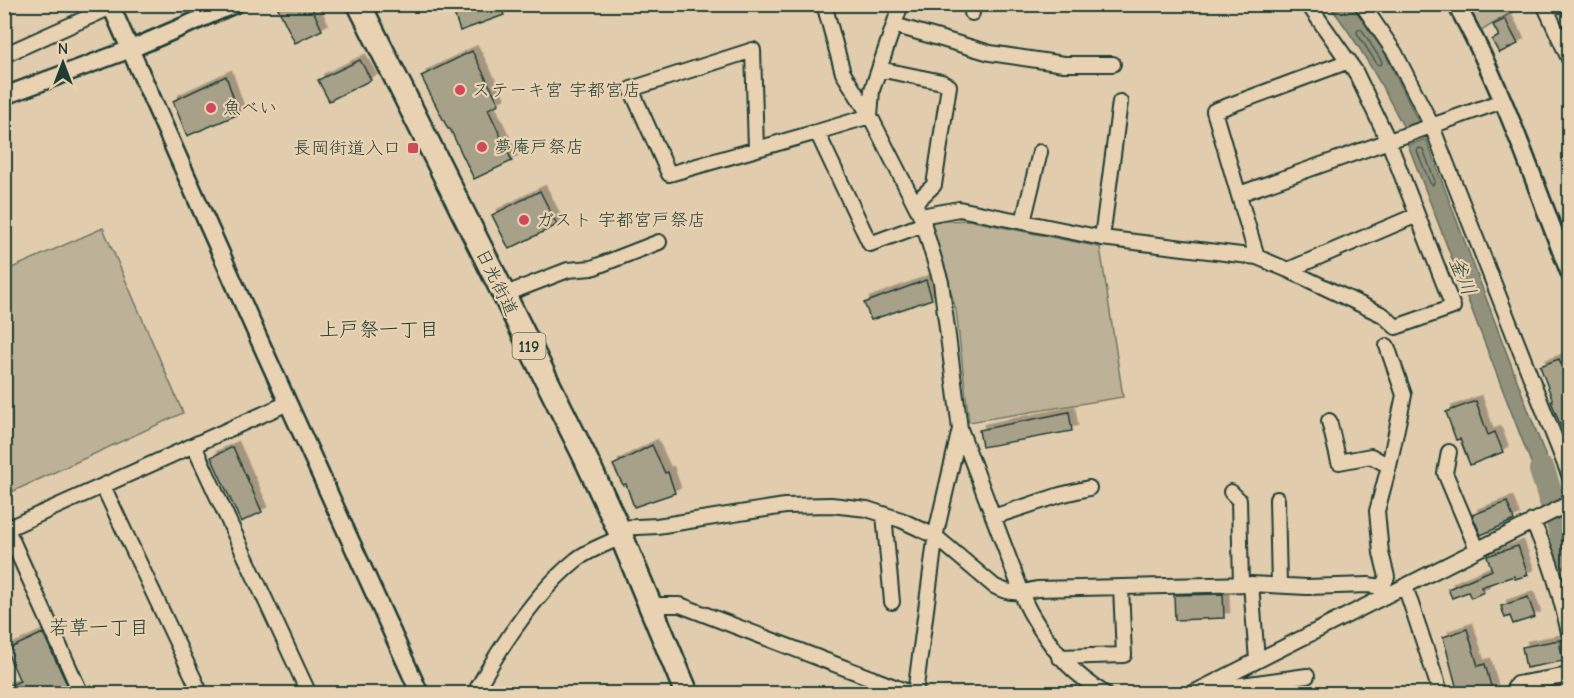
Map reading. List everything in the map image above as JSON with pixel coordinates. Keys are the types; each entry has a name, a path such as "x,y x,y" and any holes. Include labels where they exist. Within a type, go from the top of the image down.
{"highway":[{"name":"日光街道","path":"359,4 584,455 620,532 687,693"}],"street":[{"path":"4,96 131,49 235,4"},
{"path":"824,4 843,73 870,116 920,214 941,282 960,429 1025,605 1059,657 1084,680 1106,693"},
{"path":"870,116 872,90 901,4"},
{"path":"817,132 870,244 920,214 959,210 1102,238 1257,257 1383,315 1396,327 1453,307 1417,215 1391,139 1350,61 1308,4"},
{"path":"1362,4 1395,53 1428,125 1569,477"},
{"path":"1456,4 1472,33 1502,101 1569,273"},
{"path":"1562,4 1545,7 1569,61"},
{"path":"4,56 110,6 420,693"},
{"path":"894,25 990,53 1064,64 1113,64"},
{"path":"756,149 753,50 632,89 669,174 817,132 870,116"},
{"path":"1257,257 1214,111 1350,61"},
{"path":"879,69 942,82 949,86 934,184 920,214"},
{"path":"1239,194 1428,125 1502,101"},
{"path":"1102,238 1120,102"},
{"path":"1023,222 1040,152"},
{"path":"1288,270 1417,215"},
{"path":"503,295 568,270 592,268 659,242"},
{"path":"1384,591 1387,577 1381,553 1377,511 1404,395 1387,346"},
{"path":"81,693 6,529 288,403"},
{"path":"1329,421 1339,462 1371,456 1389,466"},
{"path":"650,605 680,605 914,693 935,536 960,429"},
{"path":"194,446 309,693"},
{"path":"1449,452 1445,473 1477,549"},
{"path":"103,486 201,693"},
{"path":"993,517 1089,488"},
{"path":"1231,492 1239,500 1246,584 1257,660"},
{"path":"1278,499 1280,585"},
{"path":"1193,692 1384,591 1405,585 1569,502"},
{"path":"474,693 494,659 545,591 577,559 620,532 757,509 803,505 867,509 884,514 935,536 1005,592 1022,593 1037,589 1246,584 1368,585 1384,591"},
{"path":"884,514 892,602"},
{"path":"1534,520 1557,579 1569,637"},
{"path":"1405,585 1441,693"},
{"path":"1059,657 1124,655 1121,587"},
{"path":"1511,693 1517,684 1569,675"},
{"path":"1193,692 1307,676"}],"shaded area":[{"path":"1465,5 1524,5 1481,31"},
{"path":"968,220 1100,247 1123,397 969,422 956,310 931,222"},
{"path":"103,228 183,413 5,495 5,271"}],"water":[{"path":"1329,5 1352,5 1384,51 1419,123 1404,128 1370,65"},
{"path":"1426,139 1561,497 1547,504 1408,145"},
{"path":"1568,515 1570,520 1569,580 1555,522"}],"building":[{"path":"286,4 310,4 322,30 295,43 278,8"},
{"path":"451,4 500,4 504,15 460,31"},
{"path":"1505,19 1518,44 1499,53 1492,40 1499,36 1493,25"},
{"path":"472,51 499,104 488,109 512,161 474,179 421,76"},
{"path":"360,60 371,80 329,101 318,80"},
{"path":"226,76 239,114 187,136 173,101"},
{"name":"ガスト 宇都宮戸祭店","path":"540,191 557,225 509,249 492,215"},
{"path":"926,280 932,299 871,320 864,303"},
{"path":"1559,359 1569,388 1569,447 1540,366"},
{"path":"1476,401 1488,435 1495,432 1503,452 1470,465 1460,439 1456,440 1446,412"},
{"path":"1069,412 1072,431 982,447 979,430"},
{"path":"652,445 665,473 668,472 675,493 634,507 626,484 623,485 613,465"},
{"path":"233,447 262,512 241,522 211,457"},
{"path":"1507,502 1514,520 1481,535 1472,515"},
{"path":"1518,546 1528,575 1515,579 1514,576 1481,587 1484,592 1471,598 1468,592 1452,598 1448,589 1492,570 1487,556"},
{"path":"1223,594 1224,618 1175,620 1174,595"},
{"path":"1528,597 1535,617 1513,624 1510,616 1505,618 1501,606"},
{"path":"1467,629 1478,666 1485,664 1492,690 1480,693 1458,693 1443,637"},
{"path":"43,633 71,693 4,693 4,688 20,681 6,650"},
{"path":"1559,640 1563,661 1526,668 1522,647"}],"waterway":[{"name":"釜川","path":"1542,470 1570,557"}],"place":[{"name":"ステーキ宮 宇都宮店","path":"460,90"},
{"name":"魚べい","path":"211,108"},
{"name":"夢庵戸祭店","path":"482,147"},
{"name":"長岡街道入口","path":"413,148"},
{"name":"ガスト 宇都宮戸祭店","path":"524,220"}],"district":[{"name":"上戸祭一丁目","path":"379,329"},
{"name":"若草一丁目","path":"99,627"}]}
